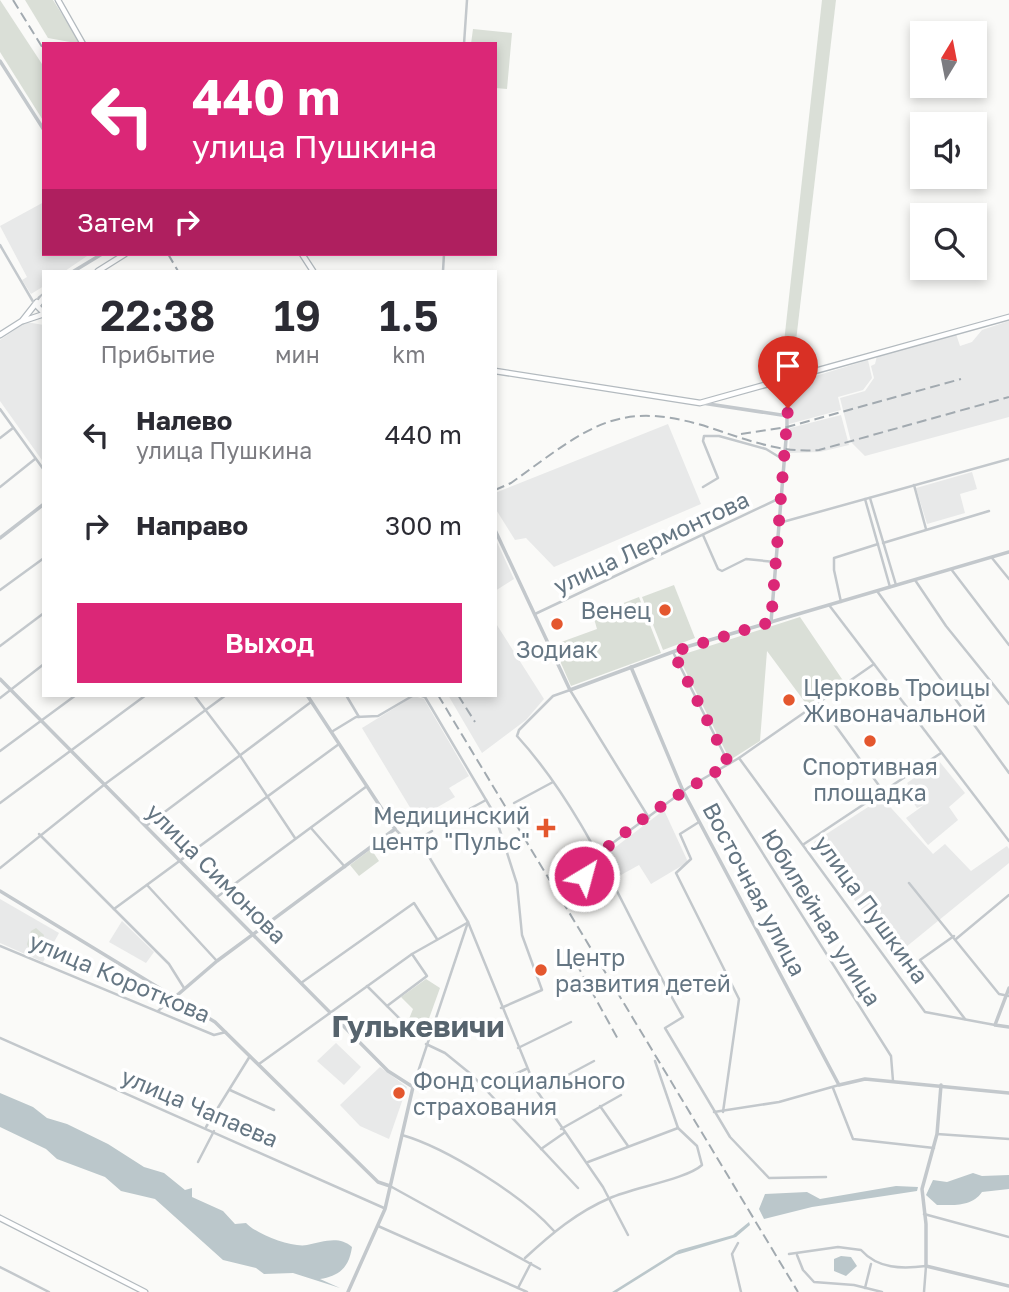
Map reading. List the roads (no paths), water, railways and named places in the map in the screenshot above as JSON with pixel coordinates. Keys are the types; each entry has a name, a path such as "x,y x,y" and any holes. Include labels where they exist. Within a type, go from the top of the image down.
{"main road":[{"path":"58,0 82,42"},
{"path":"100,270 122,256"},
{"path":"22,321 40,299"},
{"path":"0,335 22,321 42,315"},
{"path":"497,371 700,402 787,381 1009,317"},
{"path":"0,1218 145,1292"}],"street":[{"path":"464,42 467,0"},
{"path":"0,61 42,127"},
{"path":"0,245 40,299"},
{"path":"76,270 99,256"},
{"path":"771,622 788,416 787,381"},
{"path":"700,402 788,416"},
{"path":"0,409 42,467"},
{"path":"0,438 13,428"},
{"path":"702,487 718,478 703,441 704,436 719,436 766,449 784,460"},
{"path":"0,487 36,459"},
{"path":"778,523 1009,459"},
{"path":"914,485 926,529"},
{"name":"улица Лермонтова","path":"536,614 780,498"},
{"path":"868,498 896,585"},
{"path":"868,498 890,587"},
{"path":"0,538 42,506"},
{"path":"883,543 989,511"},
{"path":"497,534 570,690 649,818"},
{"path":"703,535 718,569 722,571 746,559 775,562"},
{"path":"841,602 834,570 835,558 878,544"},
{"path":"826,1177 779,1179 765,1175 730,1137 665,1028 683,1017 554,782 517,734 552,696 673,652 1009,552"},
{"path":"992,558 1009,579"},
{"path":"0,590 42,559"},
{"path":"951,569 1009,645"},
{"path":"915,580 946,626 1009,704"},
{"path":"877,591 1009,773"},
{"path":"829,605 1009,841"},
{"path":"0,646 42,614"},
{"path":"673,652 729,764"},
{"path":"581,872 596,856 683,792 739,758 874,664"},
{"path":"0,698 42,666"},
{"name":"Восточная улица","path":"631,667 683,792 839,1085"},
{"name":"улица Симонова","path":"0,679 388,1071 413,1087"},
{"path":"0,751 73,697"},
{"path":"0,803 143,697"},
{"path":"196,697 239,754 295,838"},
{"path":"0,868 39,834 223,697"},
{"path":"308,697 396,828 411,844 425,850 468,922 517,1048 537,1091 563,1131 588,1162 628,1235"},
{"path":"347,697 359,717"},
{"path":"332,732 359,717 378,716 411,697"},
{"path":"423,697 486,800 509,851 519,892 522,935 542,990 501,1008"},
{"path":"146,826 311,702"},
{"path":"819,703 884,792"},
{"path":"114,909 339,744"},
{"path":"804,844 941,753"},
{"name":"улица Пушкина","path":"739,758 925,1012 1009,1027"},
{"name":"Юбилейная улица","path":"712,773 891,1056 892,1081"},
{"path":"514,803 554,782"},
{"path":"217,897 367,786"},
{"path":"464,812 486,800"},
{"path":"699,822 680,834 691,859 676,873 739,999 723,1112"},
{"path":"311,828 345,866"},
{"path":"158,1011 252,934 396,828"},
{"path":"411,844 432,831"},
{"name":"улица Короткова","path":"39,834 169,964 184,988"},
{"path":"909,883 999,995 1007,996"},
{"path":"147,886 217,961"},
{"name":"улица Короткова","path":"0,891 175,996 226,1032 378,1182 390,1186"},
{"path":"966,1020 920,960 1009,895"},
{"path":"301,982 414,903 437,939"},
{"path":"259,1064 412,954 468,922"},
{"path":"348,1292 385,1209 413,1087 468,922"},
{"name":"улица Короткова","path":"0,946 214,1035 226,1032"},
{"path":"387,1006 426,976 412,954"},
{"path":"367,986 402,1021"},
{"path":"995,1025 1009,988"},
{"path":"517,1048 571,1022"},
{"name":"улица Чапаева","path":"0,1038 369,1198 385,1209"},
{"path":"426,1044 445,1053 472,1075 578,1188"},
{"path":"206,1127 250,1056"},
{"path":"537,1091 594,1061"},
{"path":"525,1258 554,1231 610,1198 698,1168 703,1158 697,1146 678,1128 655,1061"},
{"path":"483,1089 526,1069"},
{"path":"714,1112 865,1079 1009,1093"},
{"path":"924,1292 926,1266 922,1189 937,1134 941,1085"},
{"path":"833,1088 853,1139 934,1148"},
{"path":"229,1089 274,1111"},
{"path":"541,1149 600,1106 621,1095"},
{"path":"600,1106 628,1146"},
{"path":"588,1162 678,1128"},
{"path":"198,1163 214,1130"},
{"path":"937,1134 1009,1139"},
{"path":"402,1135 440,1149 464,1163 554,1231"},
{"path":"390,1186 525,1258 540,1269"},
{"path":"924,1214 1009,1237"},
{"path":"379,1226 527,1292"},
{"path":"738,1243 732,1254 741,1292"},
{"path":"789,1254 797,1255 838,1247 861,1250 872,1262 891,1267 926,1266 1009,1286"},
{"path":"797,1255 814,1283 882,1292"},
{"path":"518,1289 531,1262"},
{"path":"865,1288 872,1262"},
{"path":"0,1267 50,1292"},
{"path":"30,1292 34,1284"}],"railway":[{"path":"13,0 42,47"},
{"path":"169,256 177,270"},
{"path":"741,434 787,427 961,379"},
{"path":"497,489 511,483 586,432 608,422 631,417 656,416 685,421 769,446 819,450 1009,397"},
{"path":"439,697 798,1292"},
{"path":"459,697 475,722"},
{"path":"576,963 619,1041"}],"place":[{"name":"Венец","path":"665,610"},
{"name":"Зодиак","path":"557,624"},
{"name":"Церковь Троицы Живоначальной","path":"789,700"},
{"name":"Спортивная площадка","path":"870,741"},
{"name":"Медицинский центр \"Пульс\"","path":"546,828"},
{"name":"Центр развития детей","path":"541,970"},
{"name":"Фонд социального страхования","path":"399,1093"}],"district":[{"name":"Гулькевичи","path":"418,1026"}]}
